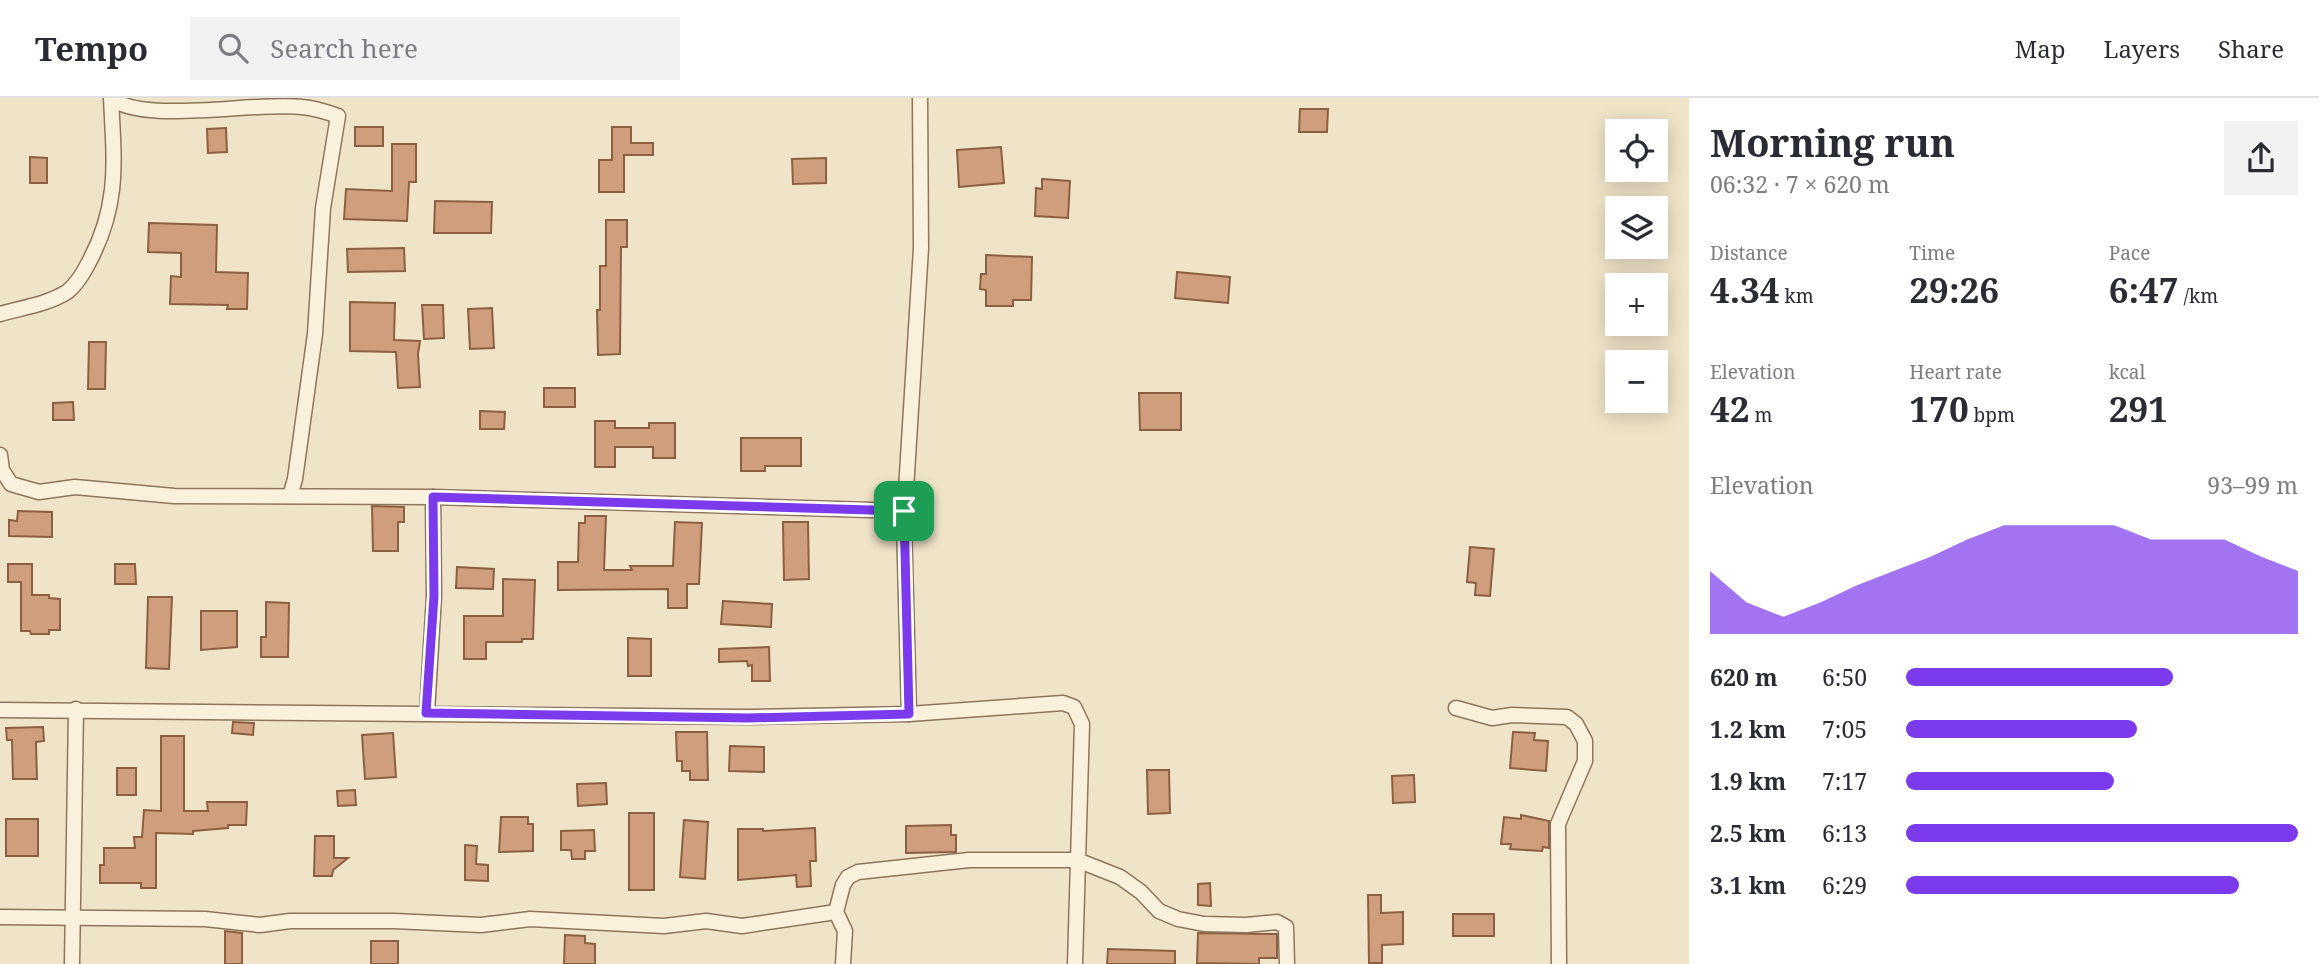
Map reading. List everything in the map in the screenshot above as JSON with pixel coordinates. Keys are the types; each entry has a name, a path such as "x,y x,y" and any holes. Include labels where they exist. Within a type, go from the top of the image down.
{"street":[{"path":"0,314 67,291 83,274 108,217 114,186 111,98"},
{"path":"111,98 122,107 178,111 300,107 338,116 323,208 316,334 295,479 290,496"},
{"path":"909,714 904,511 922,248 920,98"},
{"path":"1,464 11,484 39,492 75,487 174,496 433,497 904,511"},
{"path":"426,713 434,596 433,497"},
{"path":"0,710 748,718 909,714 1063,703 1074,707 1082,724 1075,964"},
{"path":"1456,708 1493,718 1512,715 1567,717 1576,724 1585,741 1585,761 1558,824 1559,964"},
{"path":"72,964 76,709"},
{"path":"844,964 845,931 836,912 843,885 848,877 858,872 968,860 1077,860 1120,877 1141,892 1158,911 1178,919 1204,924 1277,922 1286,927 1287,964"},
{"path":"0,917 205,919 260,925 290,921 394,921 481,925 530,919 664,926 706,921 741,926 836,912"}],"building":[{"path":"1300,109 1328,109 1327,132 1299,132"},
{"path":"355,127 383,127 383,146 355,146"},
{"path":"612,127 631,127 631,143 653,143 653,155 624,155 624,192 599,192 599,160 612,160"},
{"path":"226,128 227,152 208,153 207,129"},
{"path":"392,144 416,144 416,182 409,182 407,221 344,219 346,189 392,191"},
{"path":"1001,147 1004,183 959,187 957,150"},
{"path":"30,157 47,158 47,183 30,183"},
{"path":"826,158 826,183 793,184 792,159"},
{"path":"1042,179 1070,181 1068,218 1035,216 1036,188 1042,189"},
{"path":"435,201 492,202 491,233 434,233"},
{"path":"606,220 627,220 627,247 621,247 620,354 598,355 597,310 600,310 600,266 606,266"},
{"path":"149,223 217,225 216,272 248,273 247,309 227,309 228,305 170,304 171,276 181,277 181,253 148,252"},
{"path":"404,248 405,271 348,272 347,249"},
{"path":"986,255 1032,257 1031,300 1013,300 1013,306 986,306 986,290 980,289 981,274 986,274"},
{"path":"1177,272 1230,277 1228,303 1175,298"},
{"path":"350,302 395,303 394,340 420,341 420,387 398,388 396,352 350,351"},
{"path":"422,305 443,305 444,338 424,339"},
{"path":"492,308 494,348 470,349 468,309"},
{"path":"89,342 106,342 105,389 88,389"},
{"path":"544,388 575,388 575,407 544,407"},
{"path":"1139,393 1181,393 1181,430 1140,430"},
{"path":"73,402 74,420 53,420 53,403"},
{"path":"480,411 505,412 504,429 480,429"},
{"path":"595,421 615,421 615,428 649,428 649,423 675,423 675,458 653,458 653,447 615,447 615,467 595,467"},
{"path":"741,438 801,438 801,466 765,466 765,471 741,471"},
{"path":"372,506 404,507 404,522 398,522 398,551 373,551"},
{"path":"18,511 52,512 52,537 9,536 9,520 17,521"},
{"path":"585,516 606,516 604,570 632,570 630,566 673,566 675,522 702,523 699,584 687,584 687,608 668,608 668,589 558,590 558,562 578,562 579,523 585,523"},
{"path":"783,522 808,522 809,579 784,580"},
{"path":"1470,547 1494,549 1490,596 1475,595 1476,583 1467,582"},
{"path":"8,564 32,564 32,595 49,595 49,598 60,599 60,630 49,630 49,634 21,631 21,582 8,582"},
{"path":"115,564 135,564 136,584 115,584"},
{"path":"457,567 494,569 493,589 456,588"},
{"path":"503,579 535,580 533,639 522,639 522,642 486,642 486,659 464,659 464,616 503,616"},
{"path":"148,597 172,597 169,669 146,668"},
{"path":"723,601 772,604 771,627 721,624"},
{"path":"266,602 289,603 288,657 261,657 261,637 266,637"},
{"path":"201,611 237,611 237,647 201,650"},
{"path":"628,638 651,639 651,676 628,676"},
{"path":"769,647 770,681 752,681 752,665 748,666 747,661 719,662 719,649"},
{"path":"233,722 254,723 253,735 232,733"},
{"path":"43,727 44,741 36,742 37,779 13,779 12,740 7,740 6,728"},
{"path":"676,732 707,732 708,780 690,780 690,771 682,771 682,761 677,761"},
{"path":"1513,732 1535,733 1534,740 1548,741 1546,771 1510,768"},
{"path":"393,733 396,777 365,779 362,735"},
{"path":"161,736 184,736 184,811 208,811 207,802 247,802 246,825 228,825 228,828 193,831 193,834 156,833 156,888 141,888 141,883 100,883 104,848 135,848 134,837 142,837 144,810 161,811"},
{"path":"730,746 764,747 764,772 729,771"},
{"path":"117,768 136,768 136,795 117,795"},
{"path":"1147,770 1169,770 1170,813 1148,814"},
{"path":"1414,775 1415,802 1393,803 1392,776"},
{"path":"606,783 607,804 578,806 577,784"},
{"path":"355,790 356,805 338,806 337,791"},
{"path":"629,813 654,813 654,890 629,890"},
{"path":"1521,815 1549,821 1549,848 1543,847 1542,851 1510,849 1511,844 1501,844 1504,817 1521,819"},
{"path":"501,817 528,817 528,824 533,824 533,851 499,852"},
{"path":"6,819 38,819 38,856 6,856"},
{"path":"684,820 708,822 705,879 680,877"},
{"path":"951,825 951,835 956,835 956,852 906,853 906,826"},
{"path":"815,828 816,861 810,861 811,886 797,887 796,875 738,880 738,829 763,831"},
{"path":"594,830 595,851 585,851 585,859 572,859 571,850 561,850 561,831"},
{"path":"315,836 334,836 334,858 348,858 333,870 332,876 314,876"},
{"path":"465,845 477,846 476,864 488,865 488,881 465,880"},
{"path":"1210,883 1211,906 1198,905 1198,884"},
{"path":"1368,895 1381,895 1381,913 1403,912 1403,944 1382,945 1382,963 1369,963"},
{"path":"1453,914 1494,914 1494,936 1453,936"},
{"path":"225,931 242,933 242,964 225,964"},
{"path":"1198,933 1277,934 1277,958 1259,958 1259,964 1197,963"},
{"path":"565,935 585,936 585,943 595,944 595,964 564,964"},
{"path":"371,941 398,941 398,964 371,964"},
{"path":"1108,949 1175,951 1175,964 1107,964"}],"route":[{"path":"433,497 904,511 909,714 748,718 426,713 434,596 433,497"}]}
